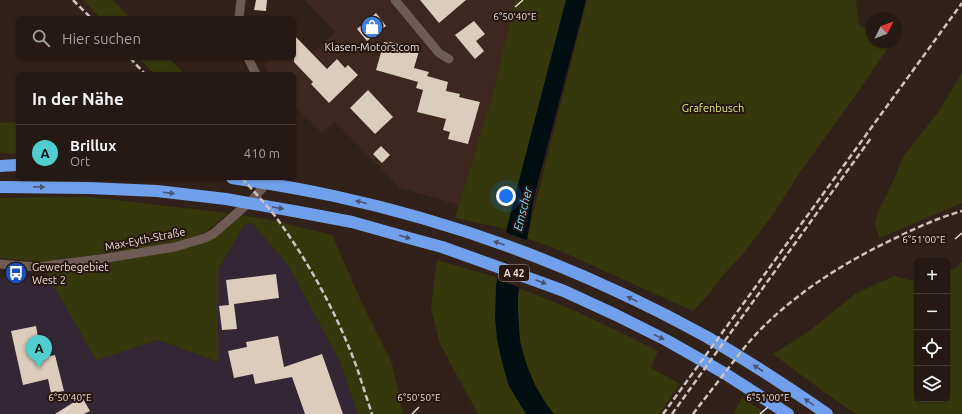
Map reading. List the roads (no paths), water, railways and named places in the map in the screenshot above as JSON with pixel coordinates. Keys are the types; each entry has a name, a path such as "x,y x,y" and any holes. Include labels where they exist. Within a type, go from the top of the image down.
{"highway":[{"path":"0,166 16,165"},
{"name":"A 42","path":"245,180 285,186 390,209 510,247 570,270 623,294 737,355 827,414"},
{"name":"A 42","path":"0,187 89,188 157,191 226,199 366,226 442,247 564,291 610,312 666,340 724,373 784,411"}],"street":[{"path":"239,16 241,0"},
{"path":"395,0 439,53 449,59"},
{"path":"249,60 255,72"},
{"name":"Max-Eyth-Straße","path":"0,264 37,267 175,248 213,234 252,200 269,180"}],"water":[{"name":"Emscher","path":"566,0 586,0 534,197 518,295 520,342 527,366 535,385 546,404 554,414 526,414 509,386 502,362 497,339 495,318 496,285 508,223"}],"railway":[{"path":"73,0 89,16"},
{"path":"663,414 962,3"},
{"path":"132,60 143,72"},
{"path":"672,414 871,138"},
{"path":"244,180 278,220 312,272 341,329 357,368 372,414"},
{"path":"693,414 741,351 777,314 793,300 827,276 881,245 931,222 962,211"}],"place":[{"name":"Klasen-Motors.com","path":"372,27"},
{"name":"Gewerbegebiet West 2","path":"16,273"},
{"name":"Brillux","path":"39,368"}],"park label":[{"name":"Grafenbusch","path":"713,108"}]}
